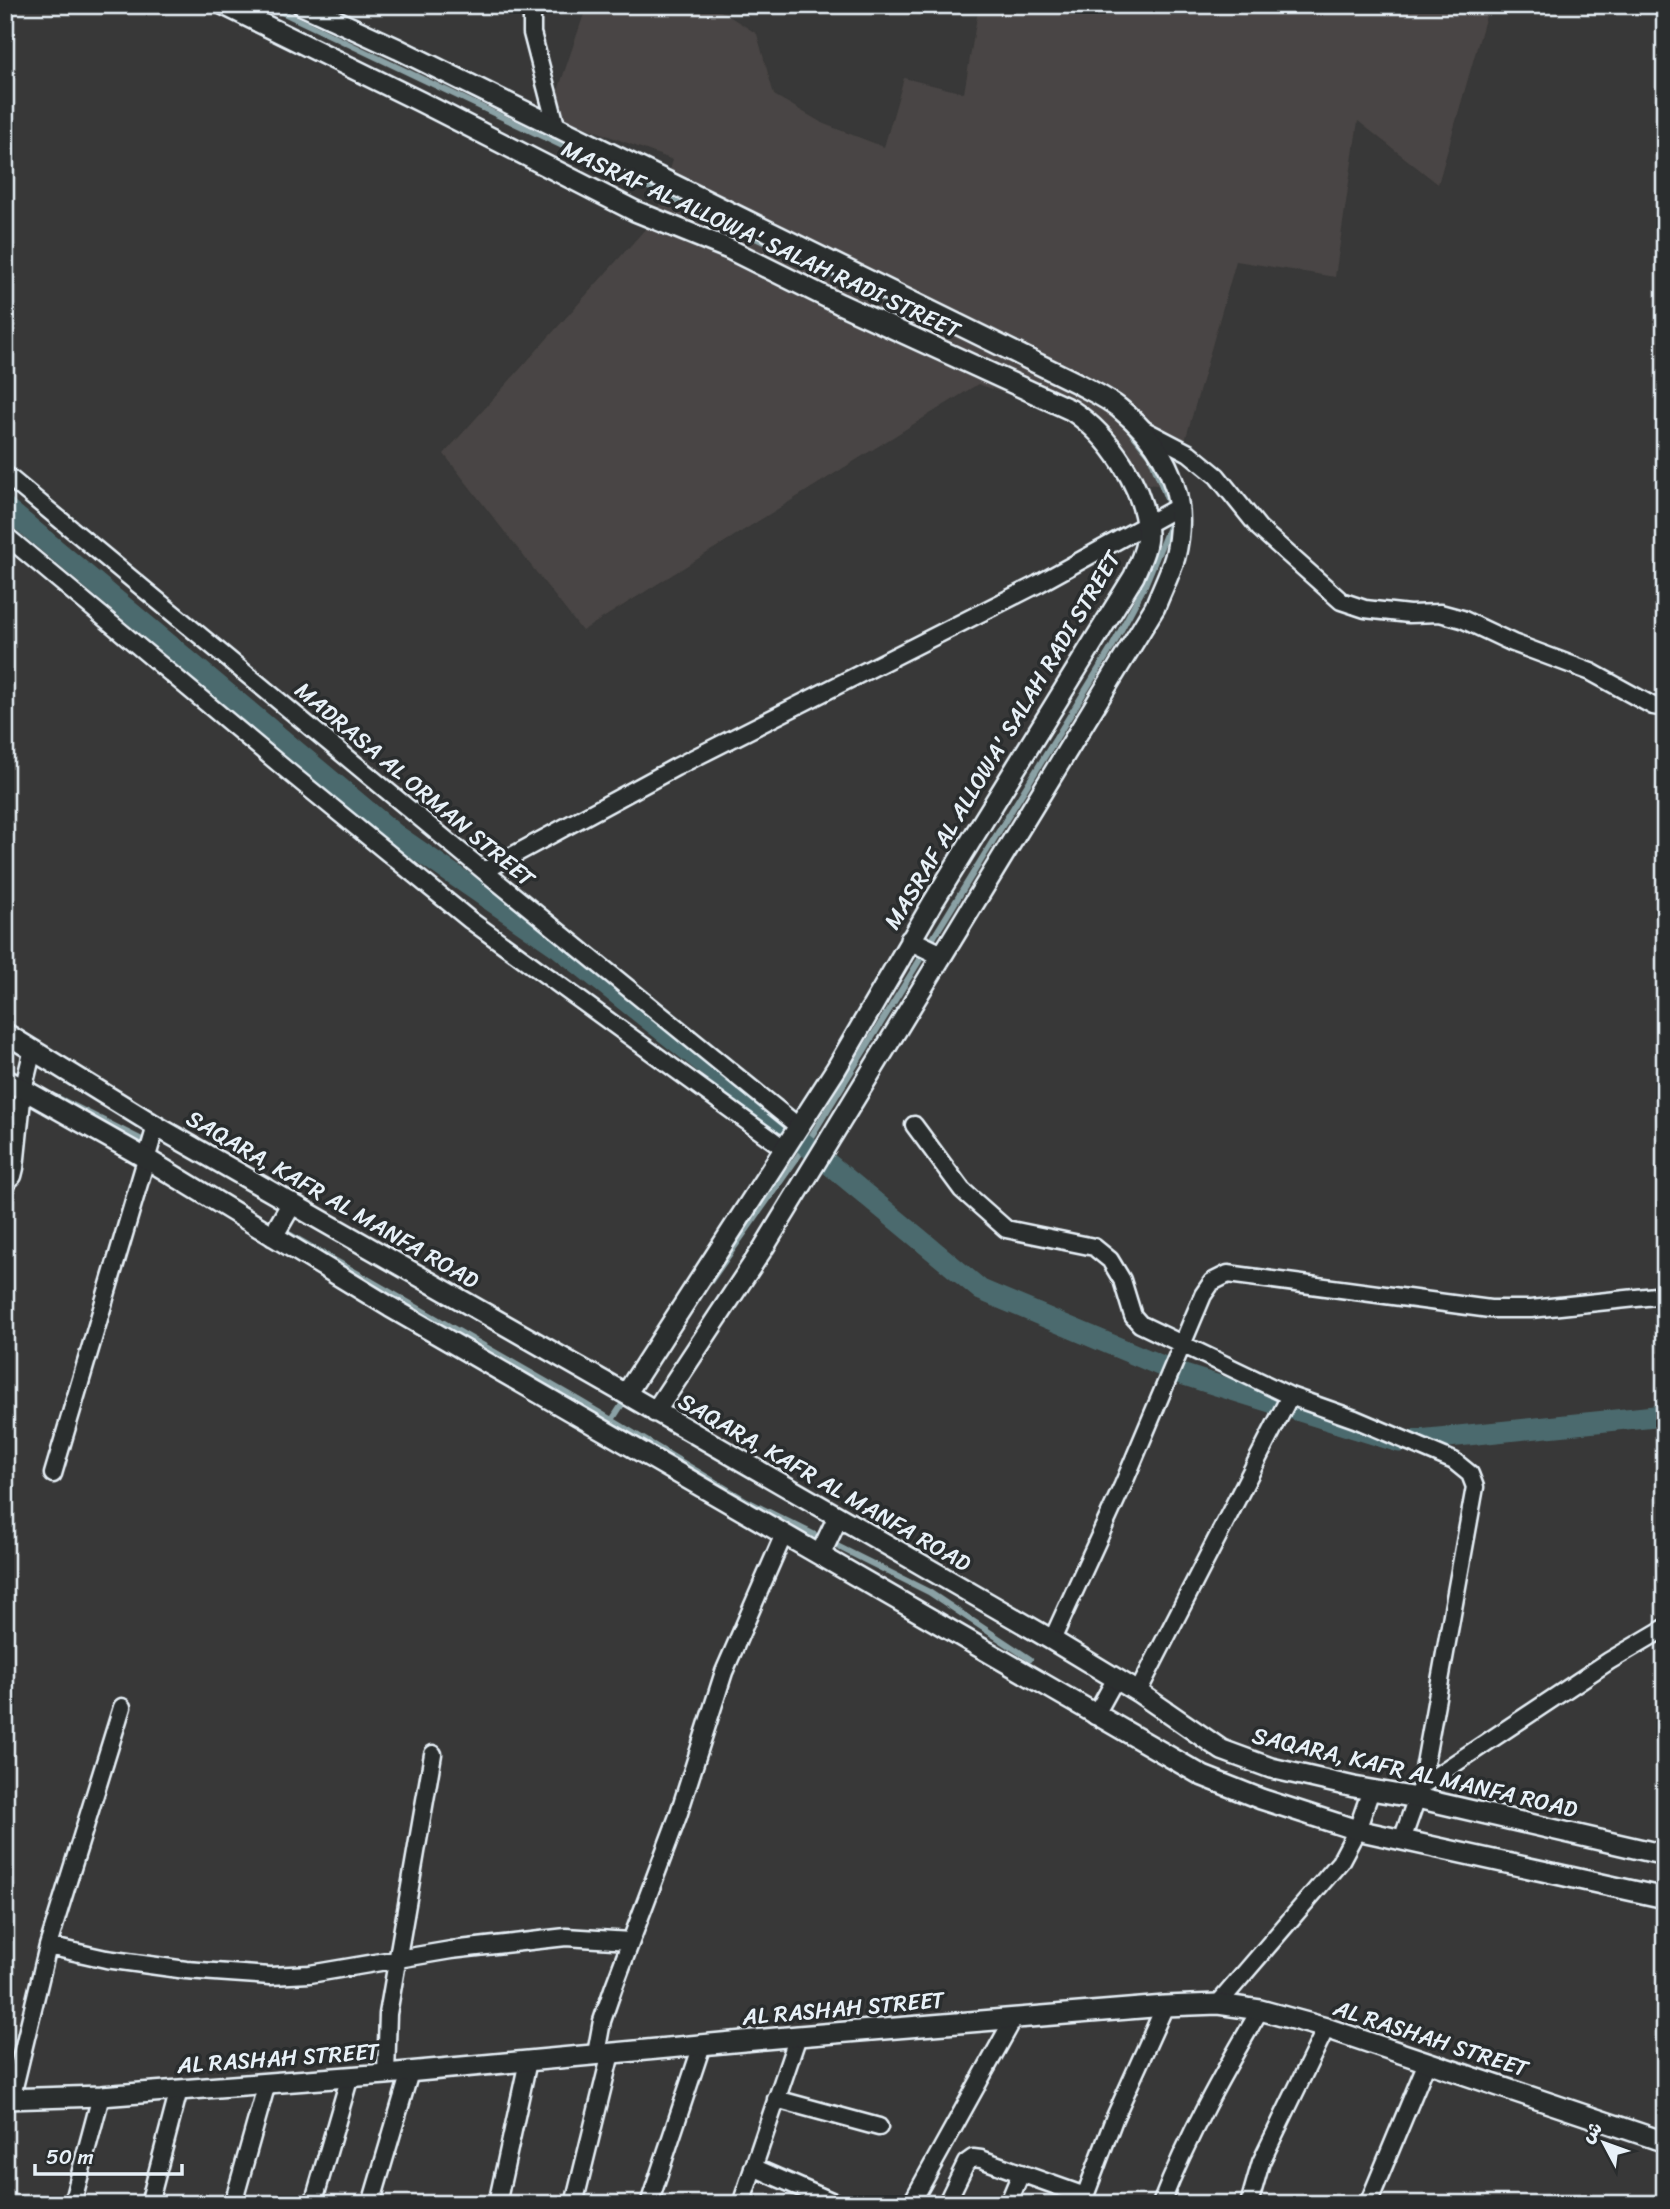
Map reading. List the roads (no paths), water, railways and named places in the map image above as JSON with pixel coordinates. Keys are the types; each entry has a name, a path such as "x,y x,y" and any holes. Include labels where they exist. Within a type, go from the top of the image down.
{"street":[{"name":"MASRAF AL ALLOWA' SALAH RADI STREET","path":"224,5 635,211 729,249 840,304 1071,410 1091,426 1111,449 1138,497 1147,537 1134,576 910,940 836,1069 626,1394"},
{"name":"MASRAF AL ALLOWA' SALAH RADI STREET","path":"302,5 398,49 1077,383 1118,407 1140,427 1165,458 1177,490 1179,530 1174,558 1155,607 764,1247 655,1412"},
{"path":"532,5 532,33 557,129"},
{"path":"1140,427 1189,453 1217,476 1259,528 1341,601 1365,609 1409,614 1440,613 1462,619 1513,643 1591,672 1653,706 1665,708"},
{"name":"MADRASA AL ORMAN STREET","path":"5,474 484,871 799,1127"},
{"path":"484,871 676,767 1038,584 1178,507"},
{"path":"5,535 470,920 811,1169"},
{"path":"910,940 941,956"},
{"name":"SAQARA, KAFR AL MANFA ROAD","path":"5,1033 32,1054 156,1126 390,1307 785,1534 829,1536 1052,1640 1114,1682 1138,1692 1222,1750 1271,1768 1371,1790 1419,1792 1665,1855"},
{"path":"5,1184 13,1176 15,1168 25,1084 32,1054"},
{"path":"836,1069 864,1084"},
{"name":"SAQARA, KAFR AL MANFA ROAD","path":"5,1079 25,1084 147,1159 282,1221 626,1394 829,1536 1097,1712 1203,1776 1261,1799 1357,1830 1665,1898"},
{"path":"914,1125 962,1190 1006,1229 1094,1247 1110,1260 1122,1280 1133,1317 1140,1324 1290,1396 1355,1419 1454,1461 1470,1474 1475,1487 1419,1792 1402,1840"},
{"path":"53,1474 156,1126"},
{"path":"1052,1640 1123,1485 1203,1295 1212,1282 1228,1274 1490,1309 1531,1309 1665,1295"},
{"path":"1138,1692 1290,1396"},
{"path":"574,2204 604,2054 602,2021 678,1816 727,1661 785,1534"},
{"path":"1419,1792 1609,1661 1665,1628"},
{"path":"1097,1712 1114,1682"},
{"path":"8,2100 48,1946 122,1707"},
{"path":"386,2074 388,2014 433,1754"},
{"path":"1218,2004 1334,1870 1357,1830 1371,1790"},
{"path":"48,1946 106,1959 186,1970 270,1976 310,1973 397,1958 566,1937 630,1941"},
{"name":"AL RASHAH STREET","path":"8,2100 102,2096 350,2077 798,2036 1218,2004 1260,2010 1326,2028 1665,2142"},
{"path":"946,2204 966,2163 973,2158 1021,2173 1084,2200 1114,2119 1165,2006"},
{"path":"1161,2204 1184,2146 1214,2088 1260,2010"},
{"path":"911,2204 1014,2018"},
{"path":"1249,2204 1261,2162 1326,2028"},
{"path":"741,2204 798,2036"},
{"path":"649,2204 702,2045"},
{"path":"497,2204 528,2061"},
{"path":"1368,2204 1427,2062"},
{"path":"371,2204 410,2072"},
{"path":"313,2204 350,2077"},
{"path":"233,2204 267,2083"},
{"path":"149,2204 179,2090"},
{"path":"72,2204 102,2096"},
{"path":"776,2099 878,2127"},
{"path":"753,2167 838,2204"},
{"path":"1008,2204 1021,2173"}],"waterway":[{"path":"267,5 948,330"},
{"path":"1132,433 1150,455 1170,507"},
{"path":"5,507 396,835 558,947 806,1145 981,1290 1181,1374 1399,1442 1665,1415"},
{"path":"710,1282 806,1145 1112,647 1145,585 1172,520"},
{"path":"56,1097 149,1146"},
{"path":"282,1230 580,1401 747,1501 929,1592 1030,1659"},
{"path":"612,1420 621,1406"}]}
